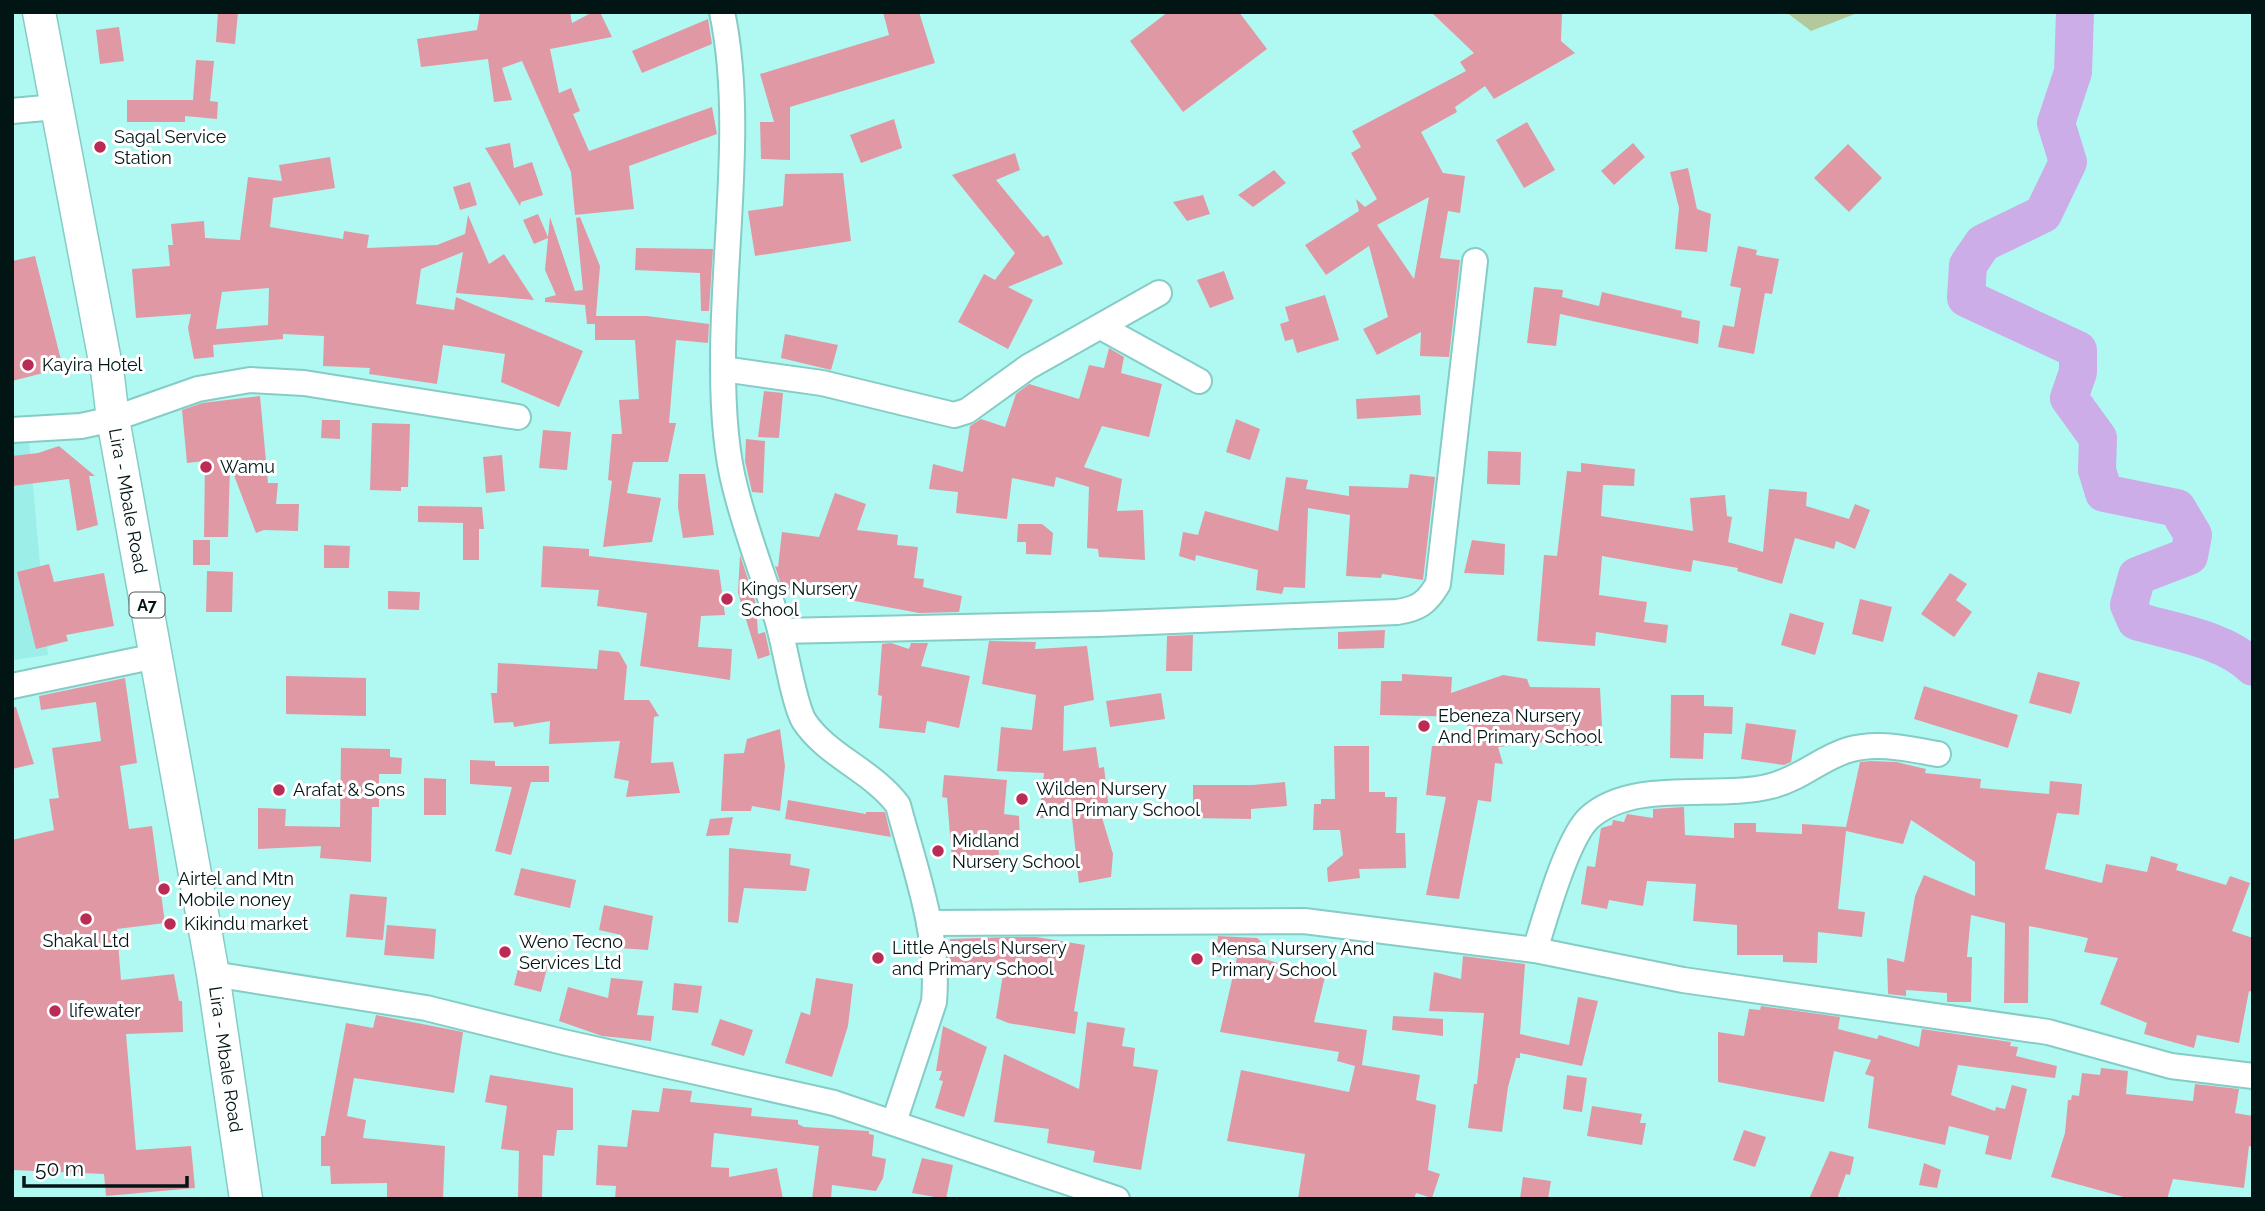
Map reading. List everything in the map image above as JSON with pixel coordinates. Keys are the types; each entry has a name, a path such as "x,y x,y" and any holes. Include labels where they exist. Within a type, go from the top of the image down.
{"main road":[{"name":"Lira - Mbale Road","path":"39,12 108,377 113,419 213,974 246,1199"}],"street":[{"path":"722,12 729,43 730,134 723,369 728,451 735,488 781,631 802,718 814,734 888,792 898,806 929,923 936,981 934,1002 894,1122"},
{"path":"12,111 56,107"},
{"path":"781,631 1098,624 1413,610 1427,602 1438,584 1475,261"},
{"path":"723,369 822,383 954,415 967,411 1028,367 1159,293"},
{"path":"1101,327 1199,381"},
{"path":"12,430 81,426 113,419 198,389 250,380 304,383 519,417"},
{"path":"12,686 156,656"},
{"path":"1535,950 1567,858 1588,819 1608,805 1662,794 1771,786 1798,778 1848,750 1887,746 1938,754"},
{"path":"929,923 1304,921 1535,950 1683,980 1801,999 2048,1032 2171,1066 2253,1076"},
{"path":"213,974 425,1008 834,1103 1117,1199"}],"shaded area":[{"path":"28,429 48,655 12,660 12,432"}],"green space":[{"path":"1786,12 1860,12 1811,31"}],"building":[{"path":"218,12 238,12 235,44 216,42"},
{"path":"480,12 570,12 572,23 593,12 600,12 612,37 550,49 559,93 571,88 580,111 573,114 589,151 712,107 717,134 629,166 634,209 575,215 571,172 522,61 502,68 512,100 494,102 488,59 421,67 417,39 477,30"},
{"path":"883,12 919,12 935,63 790,107 790,160 761,159 760,122 774,122 760,74 889,35"},
{"path":"1168,12 1239,12 1267,49 1183,112 1130,41"},
{"path":"1431,12 1562,12 1561,41 1575,53 1494,99 1485,86 1455,107 1457,112 1421,132 1443,173 1465,176 1460,213 1448,211 1440,258 1460,260 1449,357 1420,356 1421,332 1377,355 1363,329 1388,317 1369,246 1326,275 1305,245 1359,211 1356,199 1365,207 1377,199 1351,153 1361,147 1352,131 1466,71 1460,62 1474,53","holes":["1429,197 1414,279 1377,225"]},
{"path":"708,19 712,44 642,73 632,51"},
{"path":"119,27 124,61 100,64 96,30"},
{"path":"196,60 214,61 210,101 218,102 217,119 185,116 185,122 127,122 127,100 193,100"},
{"path":"894,119 902,148 861,163 850,135"},
{"path":"1527,122 1555,170 1524,188 1496,140"},
{"path":"510,143 514,168 532,162 543,195 521,202 520,206 485,148"},
{"path":"1633,143 1645,157 1614,185 1601,171"},
{"path":"1848,144 1882,178 1849,212 1814,178"},
{"path":"1015,153 1020,170 996,180 1043,237 1048,235 1063,264 1008,287 1033,300 1008,349 958,322 984,274 995,280 1015,253 952,175"},
{"path":"330,157 335,188 273,198 270,227 343,239 344,231 369,235 367,248 437,245 465,234 468,215 489,264 504,254 534,300 456,293 463,252 421,269 416,304 454,310 456,297 583,351 559,407 501,382 505,354 443,345 437,384 369,374 370,368 323,366 324,336 283,334 283,339 213,345 214,357 194,359 188,328 191,314 136,318 132,269 170,266 168,245 173,245 171,224 204,221 205,238 240,240 248,177 282,181 279,165","holes":["269,288 268,325 216,329 222,292"]},
{"path":"1688,168 1697,209 1711,214 1707,252 1675,249 1679,208 1670,172"},
{"path":"1274,170 1286,183 1253,207 1238,195"},
{"path":"843,173 851,241 755,256 748,211 783,206 785,174"},
{"path":"470,182 477,205 460,210 453,187"},
{"path":"1203,195 1210,214 1187,221 1173,202"},
{"path":"538,214 548,237 550,217 575,291 583,290 576,218 580,217 600,266 596,316 647,316 709,324 708,343 676,340 669,423 676,423 668,462 633,462 627,493 661,498 652,542 603,547 612,481 608,480 612,434 622,434 619,400 639,399 635,340 595,340 595,324 587,324 585,305 545,302 545,298 556,295 545,270 548,238 534,244 523,220"},
{"path":"1738,246 1757,250 1756,255 1779,259 1772,294 1765,293 1754,354 1718,347 1723,325 1734,327 1741,288 1730,286"},
{"path":"636,248 713,249 709,311 701,311 700,273 635,270"},
{"path":"35,256 63,368 12,381 12,261"},
{"path":"1224,271 1234,299 1210,308 1197,280"},
{"path":"1534,287 1563,290 1562,297 1599,306 1602,292 1682,311 1681,317 1700,321 1698,344 1560,314 1556,346 1527,343"},
{"path":"1325,295 1339,340 1297,353 1293,339 1285,341 1280,324 1289,321 1285,307"},
{"path":"785,334 838,345 831,370 781,358"},
{"path":"1109,348 1124,357 1121,373 1162,384 1149,437 1102,426 1084,467 1122,479 1117,511 1143,510 1145,560 1099,557 1098,549 1087,548 1089,487 1056,477 1054,487 1012,478 1007,519 956,513 958,492 929,489 933,464 963,472 970,426 981,419 1005,427 1016,394 1029,384 1079,399 1089,365 1104,368"},
{"path":"764,391 783,393 779,438 758,437"},
{"path":"1420,395 1421,415 1357,419 1356,399"},
{"path":"260,396 268,483 278,483 276,504 299,504 298,531 264,530 256,533 230,465 228,537 204,537 205,461 187,463 182,410 202,403"},
{"path":"1236,419 1260,429 1250,460 1226,452"},
{"path":"322,420 340,420 340,439 321,438"},
{"path":"372,423 410,424 408,487 401,487 401,491 370,490"},
{"path":"543,430 571,432 567,470 539,468"},
{"path":"746,439 765,441 763,493 752,492 745,461"},
{"path":"59,446 95,476 89,476 98,525 77,531 69,479 12,486 12,456 38,453"},
{"path":"1488,451 1521,452 1520,485 1487,484"},
{"path":"502,455 505,491 486,493 483,457"},
{"path":"1581,463 1635,469 1634,486 1603,485 1601,516 1693,531 1690,498 1725,495 1727,516 1732,517 1728,542 1763,552 1769,489 1807,492 1806,506 1849,519 1855,504 1870,510 1855,549 1836,541 1834,549 1795,538 1782,584 1737,571 1738,568 1693,560 1691,572 1602,556 1599,595 1647,602 1644,622 1668,625 1666,643 1596,632 1595,646 1537,641 1544,555 1557,556 1567,471 1581,472"},
{"path":"679,474 705,474 714,535 683,538 678,507"},
{"path":"1410,474 1435,477 1423,580 1382,574 1381,578 1346,576 1350,515 1308,508 1305,588 1284,587 1282,594 1256,590 1258,570 1196,555 1195,561 1179,556 1183,532 1198,535 1205,511 1278,531 1286,477 1308,480 1306,489 1349,496 1349,486 1408,488"},
{"path":"835,493 866,504 857,530 898,535 897,545 918,547 914,578 924,579 923,587 962,596 959,612 919,613 855,601 818,588 818,591 782,588 775,566 778,567 782,532 819,537"},
{"path":"418,506 482,507 484,529 479,529 479,560 463,560 463,523 418,522"},
{"path":"1018,524 1042,524 1053,533 1051,555 1026,554 1026,542 1017,542"},
{"path":"193,540 210,540 210,565 193,565"},
{"path":"1472,540 1505,544 1504,575 1464,573"},
{"path":"324,545 350,546 349,568 324,568"},
{"path":"543,546 589,549 589,556 719,570 725,615 701,616 698,647 732,649 730,680 640,666 647,613 597,606 599,590 541,587"},
{"path":"740,555 756,604 758,634 765,632 770,655 758,659 738,593"},
{"path":"49,564 54,582 104,573 114,626 66,635 68,641 36,649 17,572"},
{"path":"207,571 233,572 232,612 206,612"},
{"path":"1950,573 1967,584 1956,600 1972,612 1954,637 1921,614"},
{"path":"388,591 420,592 419,610 388,609"},
{"path":"1860,599 1892,607 1883,642 1852,634"},
{"path":"1790,613 1824,623 1815,655 1781,645"},
{"path":"1385,630 1384,648 1338,649 1338,632"},
{"path":"1193,635 1192,671 1166,671 1167,636"},
{"path":"989,641 1036,642 1035,649 1087,646 1094,700 1064,706 1063,751 1096,747 1099,768 1104,767 1109,811 1100,811 1113,854 1111,877 1079,883 1072,818 1039,818 1044,773 997,771 1001,727 1032,730 1036,695 982,684"},
{"path":"891,643 909,649 911,643 928,643 921,666 970,676 959,728 927,721 925,733 879,728 882,696 878,695 882,644"},
{"path":"599,650 619,652 627,666 624,700 649,700 659,716 654,717 651,763 673,762 680,793 626,797 629,781 614,778 620,741 549,744 550,721 514,727 513,722 494,723 491,693 497,693 498,663 597,669"},
{"path":"2038,672 2080,682 2071,714 2029,703"},
{"path":"1402,674 1452,677 1451,693 1503,675 1527,679 1530,687 1600,688 1603,746 1567,746 1566,740 1498,747 1503,764 1495,763 1491,802 1478,800 1459,899 1426,895 1446,797 1426,795 1432,746 1467,746 1467,717 1380,715 1381,681 1402,681"},
{"path":"286,676 366,678 366,716 286,714"},
{"path":"125,678 137,763 120,766 129,829 152,826 165,923 117,929 121,980 174,974 179,1001 182,1001 183,1032 126,1034 136,1150 191,1146 195,1188 106,1196 104,1174 12,1170 12,840 54,830 49,799 59,798 52,748 101,741 96,702 41,710 39,696"},
{"path":"1924,686 2018,715 2008,748 1914,719"},
{"path":"1161,693 1165,719 1110,727 1106,701"},
{"path":"1671,695 1704,695 1704,706 1733,707 1732,734 1704,733 1703,759 1670,758"},
{"path":"16,707 34,764 12,769 12,708"},
{"path":"1746,723 1796,730 1791,762 1784,765 1741,759"},
{"path":"780,729 785,766 780,811 752,806 751,811 721,811 724,754 744,753 747,739"},
{"path":"1334,746 1369,746 1369,792 1385,792 1385,797 1397,797 1396,833 1405,833 1406,868 1359,869 1360,878 1328,882 1327,868 1343,855 1340,830 1313,830 1314,804 1321,804 1321,799 1335,799"},
{"path":"341,748 390,749 390,757 402,758 401,774 379,774 379,807 372,807 371,862 320,858 321,846 258,849 258,808 286,809 285,826 340,827"},
{"path":"470,760 495,761 495,766 549,766 549,782 531,782 511,855 495,851 512,787 470,784"},
{"path":"1860,762 1896,762 1926,769 1925,773 1981,779 1980,788 2049,794 2050,781 2082,784 2079,815 2057,813 2045,869 2102,883 2106,864 2147,872 2151,856 2178,864 2176,870 2226,885 2230,876 2250,883 2232,931 2253,938 2253,992 2249,991 2239,1043 2197,1035 2194,1048 2144,1034 2147,1023 2100,1004 2118,958 2084,952 2088,938 2029,926 2028,1003 2004,1003 2005,923 1971,915 1967,957 1972,957 1971,1002 1947,1002 1947,993 1906,990 1906,996 1888,994 1887,958 1904,962 1915,896 1924,875 1975,896 1975,862 1911,820 1903,844 1846,831 1838,909 1865,912 1862,937 1818,932 1817,963 1783,962 1783,955 1737,955 1737,925 1693,921 1696,884 1647,881 1643,906 1609,900 1607,909 1581,904 1587,866 1595,867 1601,828 1612,825 1613,820 1624,822 1627,814 1653,818 1653,809 1684,807 1685,835 1734,838 1734,823 1756,823 1756,832 1802,834 1802,824 1846,827"},
{"path":"944,775 1007,780 1004,814 1019,816 1020,846 998,845 999,855 952,859 947,798 942,797"},
{"path":"424,778 446,779 446,815 424,815"},
{"path":"1285,782 1287,806 1251,809 1251,819 1193,818 1193,785"},
{"path":"788,800 866,814 885,812 891,837 785,819"},
{"path":"733,817 729,835 706,836 710,819"},
{"path":"729,848 791,854 790,865 810,869 806,891 744,888 738,923 728,922"},
{"path":"521,868 576,880 570,908 514,895"},
{"path":"350,894 387,897 383,940 346,937"},
{"path":"604,905 653,916 648,950 618,948 621,935 599,930"},
{"path":"387,925 436,929 434,959 384,955"},
{"path":"1218,936 1257,938 1265,945 1261,958 1304,971 1305,963 1327,969 1314,1022 1367,1030 1362,1065 1420,1075 1416,1100 1436,1105 1428,1170 1440,1174 1432,1198 1416,1193 1414,1199 1298,1199 1305,1154 1227,1141 1241,1070 1349,1092 1355,1066 1337,1061 1339,1052 1220,1032 1237,958 1216,956"},
{"path":"1036,937 1085,945 1074,1011 1078,1012 1075,1034 1008,1023 996,1018 1004,968 949,966 950,939"},
{"path":"1463,956 1525,964 1520,1034 1569,1045 1578,997 1598,1001 1582,1066 1520,1053 1520,1058 1516,1058 1508,1087 1502,1132 1468,1128 1474,1084 1477,1084 1484,1013 1429,1011 1434,972 1461,979"},
{"path":"521,957 548,964 541,992 514,985"},
{"path":"611,978 643,981 637,1015 654,1016 651,1041 602,1036 559,1021 568,987 608,998"},
{"path":"816,978 853,984 848,1026 832,1077 785,1063 801,1012 810,1015"},
{"path":"674,983 702,986 698,1013 672,1010"},
{"path":"1761,1006 1840,1017 1838,1029 1877,1039 1879,1035 1919,1047 1922,1029 2011,1042 2010,1046 2018,1047 2016,1056 2057,1066 2055,1078 1958,1065 1951,1095 1995,1111 1996,1107 2005,1109 2012,1085 2027,1089 2011,1160 1985,1154 1989,1136 1949,1126 1945,1145 1868,1128 1874,1077 1865,1074 1871,1060 1834,1051 1824,1102 1718,1082 1718,1032 1744,1036 1749,1009 1760,1010"},
{"path":"376,1015 463,1032 454,1093 354,1078 347,1116 366,1120 363,1138 445,1146 443,1199 387,1199 387,1183 331,1184 330,1166 321,1166 321,1136 325,1136 346,1023 373,1028"},
{"path":"1393,1016 1443,1019 1443,1036 1392,1030"},
{"path":"720,1019 753,1030 744,1056 711,1045"},
{"path":"1087,1022 1125,1028 1122,1046 1135,1048 1133,1066 1158,1070 1141,1170 1093,1162 1095,1151 1047,1143 1049,1129 994,1122 1004,1054 1079,1089"},
{"path":"943,1026 987,1047 964,1117 935,1108 943,1081 939,1080 942,1071 936,1071"},
{"path":"2101,1068 2128,1071 2126,1094 2193,1101 2195,1084 2239,1089 2235,1113 2253,1116 2253,1147 2249,1146 2244,1188 2173,1179 2167,1199 2131,1199 2051,1177 2065,1133 2068,1100 2071,1100 2072,1095 2079,1096 2082,1073 2100,1075"},
{"path":"490,1075 573,1088 573,1130 557,1130 554,1156 543,1155 542,1199 518,1199 519,1151 501,1149 507,1106 485,1102"},
{"path":"1567,1075 1587,1078 1582,1112 1563,1109"},
{"path":"663,1088 692,1091 690,1102 752,1108 751,1116 798,1120 798,1124 804,1127 869,1131 869,1134 874,1135 872,1156 886,1159 883,1178 876,1191 832,1185 831,1199 812,1199 819,1146 714,1133 711,1167 729,1168 729,1177 777,1168 783,1199 615,1199 616,1186 596,1185 598,1145 627,1147 632,1110 659,1112"},
{"path":"1592,1106 1642,1114 1640,1123 1646,1123 1642,1145 1587,1136"},
{"path":"1744,1130 1766,1137 1755,1167 1733,1160"},
{"path":"1830,1151 1854,1157 1850,1175 1846,1174 1837,1199 1809,1199"},
{"path":"922,1158 953,1165 946,1199 912,1193"},
{"path":"1924,1163 1941,1170 1937,1188 1919,1185"},
{"path":"1523,1177 1551,1181 1548,1199 1520,1199"}],"waterway":[{"path":"2075,12 2073,72 2056,123 2068,162 2043,214 1983,243 1968,265 1966,298 2078,350 2078,372 2069,398 2098,438 2097,470 2104,493 2177,508 2193,535 2189,556 2137,576 2129,605 2136,621 2213,643 2241,657 2253,667"}],"place":[{"name":"Sagal Service Station","path":"100,147"},
{"name":"Kayira Hotel","path":"28,365"},
{"name":"Wamu","path":"206,467"},
{"name":"Kings Nursery School","path":"727,599"},
{"name":"Ebeneza Nursery And Primary School","path":"1424,726"},
{"name":"Arafat & Sons","path":"279,790"},
{"name":"Wilden Nursery And Primary School","path":"1022,799"},
{"name":"Midland Nursery School","path":"938,851"},
{"name":"Airtel and Mtn Mobile noney","path":"164,889"},
{"name":"Shakal Ltd","path":"86,919"},
{"name":"Kikindu market","path":"170,924"},
{"name":"Weno Tecno Services Ltd","path":"505,952"},
{"name":"Little Angels Nursery and Primary School","path":"878,958"},
{"name":"Mensa Nursery And Primary School","path":"1197,959"},
{"name":"lifewater","path":"55,1011"}]}
